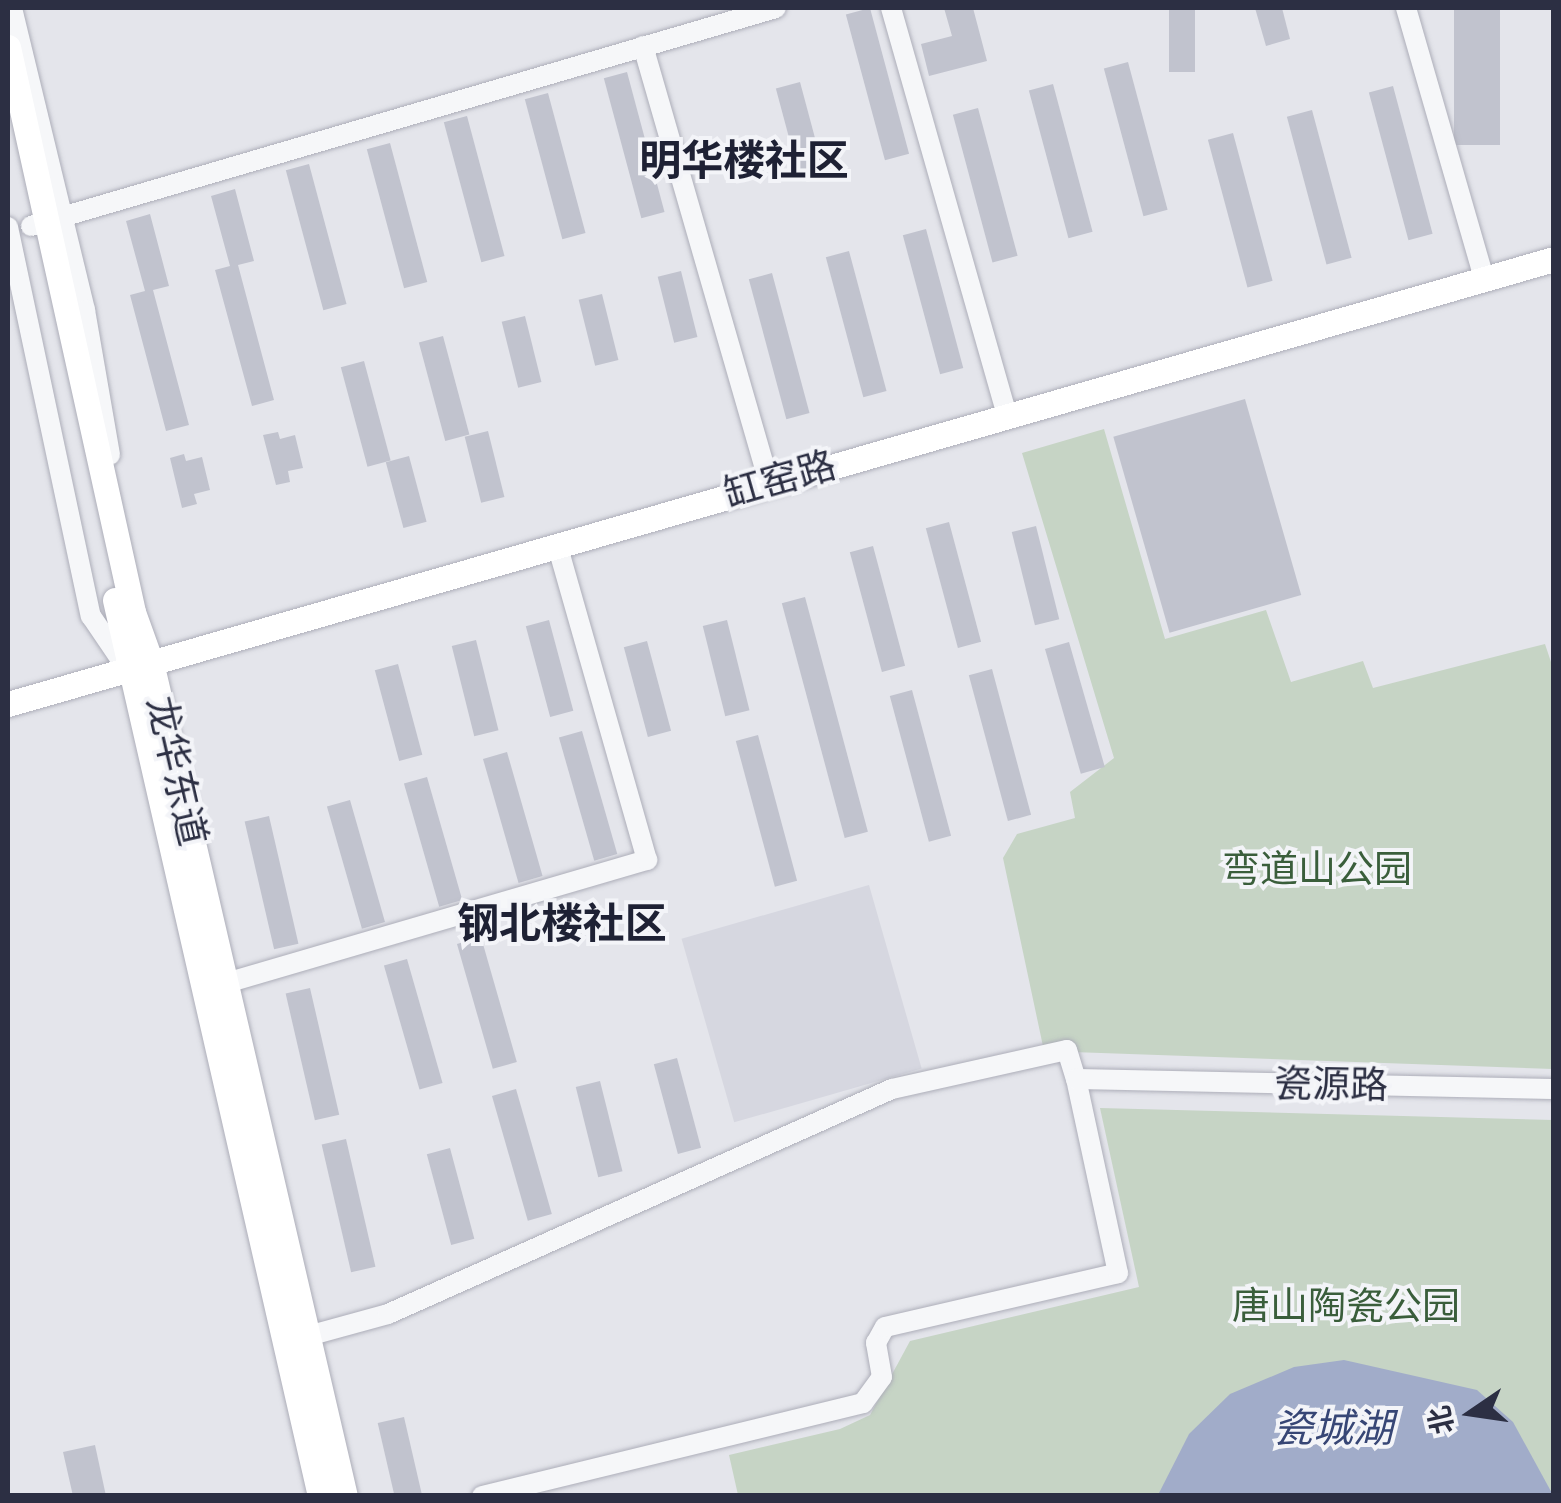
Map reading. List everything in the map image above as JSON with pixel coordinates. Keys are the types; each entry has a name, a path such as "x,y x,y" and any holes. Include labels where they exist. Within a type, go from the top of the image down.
{"main road":[{"name":"龙华东道","path":"8,47 36,224"},
{"name":"龙华东道","path":"8,122 133,612 139,666 320,1496"},
{"name":"缸窑路","path":"8,704 1554,259"},
{"name":"龙华东道","path":"139,666 226,983 345,1496"}],"street":[{"path":"12,8 36,224 91,616 139,666"},
{"path":"36,224 776,8"},
{"path":"890,8 1007,415"},
{"path":"1406,8 1484,279"},
{"path":"643,46 770,483"},
{"path":"226,983 646,860 557,544"},
{"path":"308,1336 388,1314 892,1089 1068,1050 1118,1273 886,1327 876,1343 882,1377 863,1402 482,1496"},
{"name":"瓷源路","path":"1076,1079 1554,1088"}],"shaded area":[{"path":"869,885 922,1069 734,1122 682,939"}],"green space":[{"name":"弯道山公园","path":"1104,429 1165,639 1266,610 1291,682 1363,661 1373,688 1545,644 1554,671 1553,1069 1044,1051 1003,858 1017,834 1075,818 1070,792 1114,758 1022,453"},
{"name":"唐山陶瓷公园","path":"1100,1108 1553,1120 1553,1495 738,1495 729,1455 840,1429 870,1415 910,1341 1139,1287"}],"water":[{"name":"瓷城湖","path":"1344,1360 1477,1390 1513,1422 1553,1495 1158,1495 1189,1434 1230,1394 1294,1367"}],"building":[{"path":"870,8 909,154 885,160 846,14"},
{"path":"944,8 973,8 987,61 929,76 921,44 952,36"},
{"path":"1169,8 1195,8 1195,72 1169,72"},
{"path":"1255,8 1282,8 1290,39 1266,46"},
{"path":"1454,8 1500,8 1500,145 1454,145"},
{"path":"1128,62 1168,210 1143,216 1104,68"},
{"path":"627,72 665,212 641,218 604,78"},
{"path":"800,82 825,175 801,181 776,88"},
{"path":"1053,84 1093,232 1068,238 1029,90"},
{"path":"1393,86 1433,234 1408,240 1369,92"},
{"path":"548,93 586,233 562,239 525,99"},
{"path":"978,108 1018,256 992,263 953,115"},
{"path":"1312,110 1352,258 1326,265 1287,117"},
{"path":"467,116 505,256 481,262 444,122"},
{"path":"1233,133 1273,281 1247,288 1208,140"},
{"path":"390,143 427,282 404,288 367,149"},
{"path":"309,164 347,304 323,310 286,170"},
{"path":"235,189 254,261 238,265 274,400 252,406 215,270 230,266 211,196"},
{"path":"150,214 169,286 153,290 189,425 166,431 130,295 145,291 126,221"},
{"path":"926,229 963,368 940,374 903,235"},
{"path":"849,251 887,391 863,397 826,257"},
{"path":"681,271 697,337 674,343 658,277"},
{"path":"772,273 810,413 786,419 749,279"},
{"path":"602,294 618,360 595,366 579,300"},
{"path":"525,316 541,382 518,388 502,322"},
{"path":"443,336 469,435 445,441 419,342"},
{"path":"364,361 391,460 367,467 341,367"},
{"path":"1245,399 1301,595 1170,633 1113,437"},
{"path":"488,431 504,497 481,503 465,437"},
{"path":"278,432 280,439 295,435 303,468 288,471 290,482 276,485 263,435"},
{"path":"184,454 186,461 202,457 210,490 194,494 197,504 182,508 170,458"},
{"path":"409,456 427,522 403,528 386,462"},
{"path":"949,522 981,642 958,648 926,528"},
{"path":"1036,526 1059,619 1035,625 1012,532"},
{"path":"873,546 905,666 882,672 850,552"},
{"path":"805,597 868,832 845,838 782,603"},
{"path":"549,620 573,711 550,717 526,626"},
{"path":"727,620 749,710 725,716 703,626"},
{"path":"476,640 498,730 474,736 452,646"},
{"path":"647,641 671,731 648,737 624,647"},
{"path":"1069,642 1105,767 1081,774 1045,649"},
{"path":"398,664 422,755 399,761 375,670"},
{"path":"992,669 1031,815 1008,821 969,675"},
{"path":"912,690 951,836 929,842 890,696"},
{"path":"582,731 617,854 594,861 559,738"},
{"path":"758,735 797,881 775,887 736,741"},
{"path":"507,752 543,876 519,883 483,759"},
{"path":"427,777 462,900 439,907 404,784"},
{"path":"350,800 385,922 362,929 327,807"},
{"path":"269,816 298,944 274,949 245,822"},
{"path":"481,937 517,1062 493,1069 457,944"},
{"path":"407,959 443,1083 419,1090 384,966"},
{"path":"310,988 339,1115 315,1120 286,994"},
{"path":"677,1058 701,1148 678,1154 654,1064"},
{"path":"600,1081 622,1171 598,1177 576,1087"},
{"path":"516,1089 552,1214 528,1221 492,1096"},
{"path":"346,1139 375,1267 351,1272 322,1145"},
{"path":"450,1148 474,1239 451,1245 427,1154"},
{"path":"404,1417 422,1496 395,1496 378,1423"},
{"path":"95,1445 106,1496 73,1496 63,1452"}],"district":[{"name":"明华楼社区","path":"744,162"},
{"name":"钢北楼社区","path":"562,925"}]}
